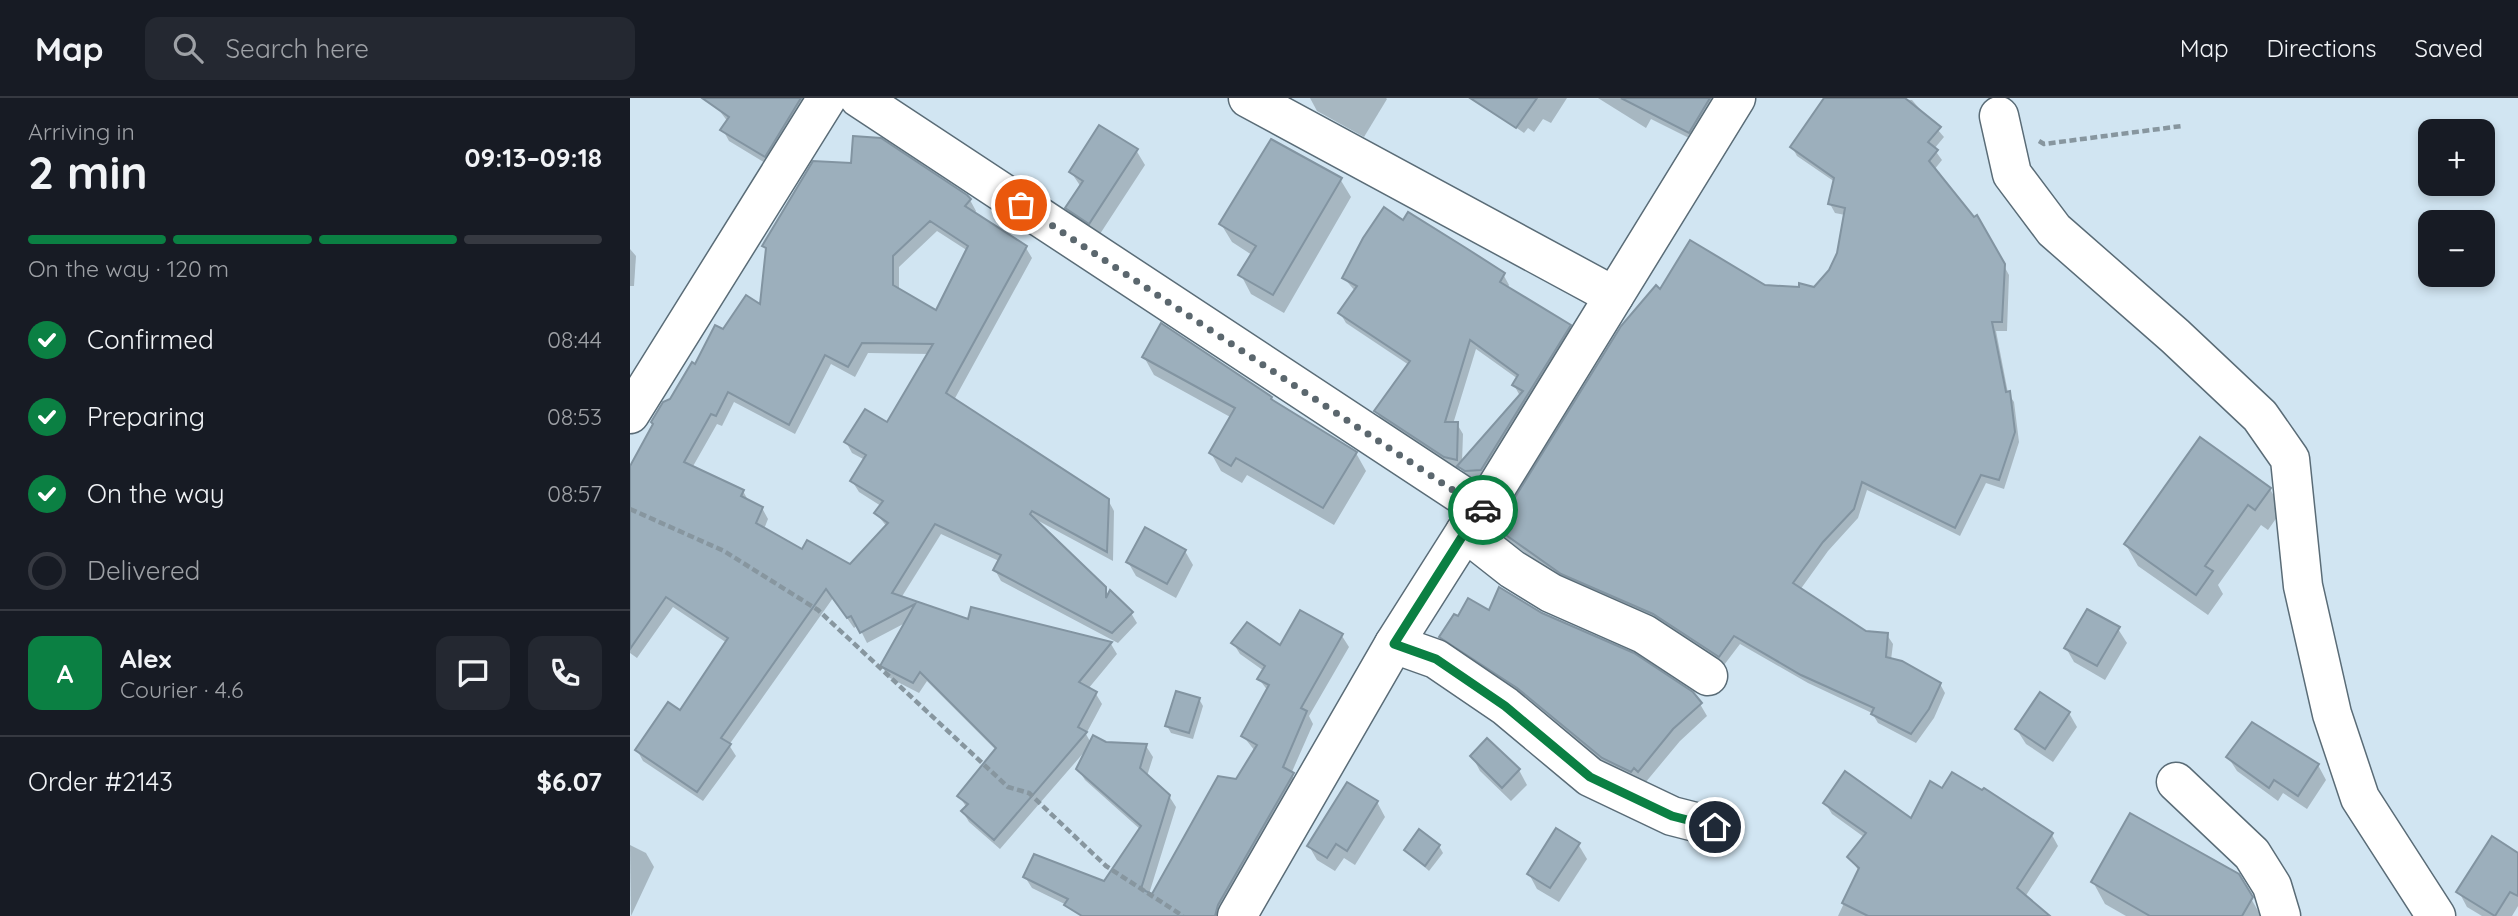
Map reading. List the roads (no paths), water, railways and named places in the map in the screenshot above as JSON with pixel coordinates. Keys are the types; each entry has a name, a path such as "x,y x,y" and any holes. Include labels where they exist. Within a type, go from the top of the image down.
{"street":[{"path":"630,414 827,98"},
{"path":"859,98 1474,521 1511,569 1551,593 1644,634 1708,676"},
{"path":"1248,98 1614,296"},
{"path":"1237,916 1394,644 1474,521 1736,98"},
{"path":"1999,116 2012,174 2054,230 2175,336 2260,416 2290,459 2303,586 2332,714 2360,798 2436,916"},
{"path":"1394,644 1436,659 1505,706 1590,777 1672,816 1715,827"},
{"path":"2176,782 2252,854 2272,886 2281,916"}]}
